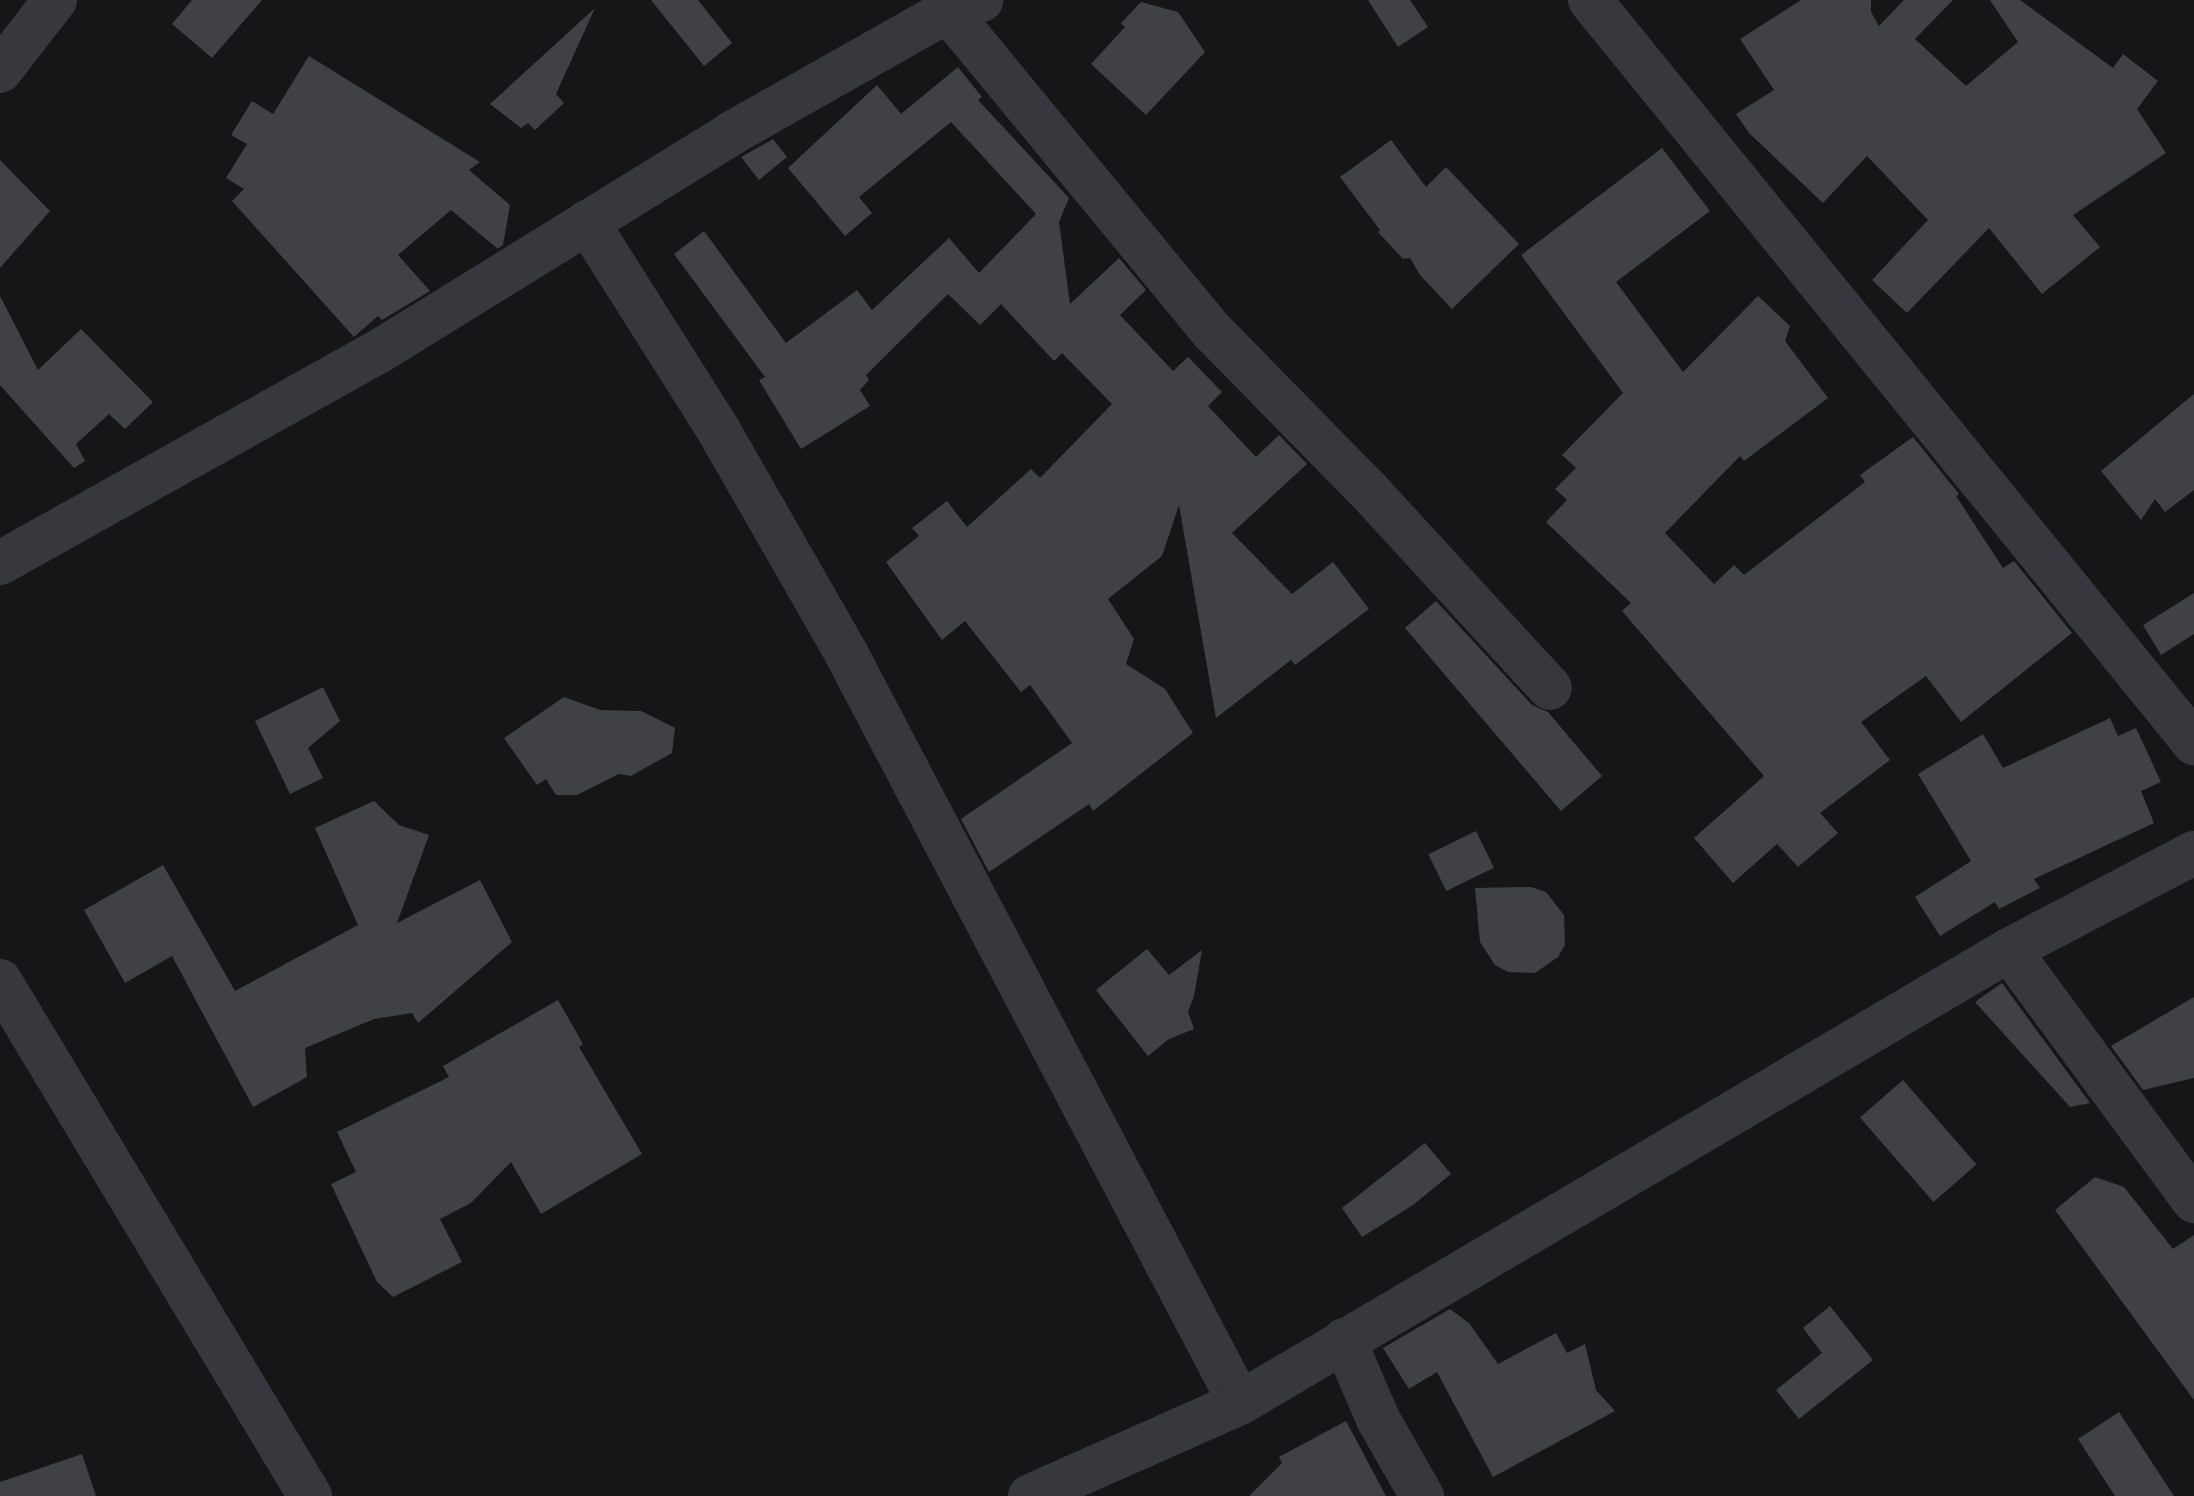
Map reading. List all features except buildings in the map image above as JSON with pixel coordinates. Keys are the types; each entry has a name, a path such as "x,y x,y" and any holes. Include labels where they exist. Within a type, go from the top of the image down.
{"street":[{"path":"0,71 55,0"},
{"path":"1590,0 2194,743"},
{"path":"0,563 378,352 732,133 965,6 1213,332 1367,489 1550,688"},
{"path":"587,222 719,431 846,653 1240,1403"},
{"path":"1030,1496 1240,1403 2009,950 2194,853"},
{"path":"2009,950 2194,1201"},
{"path":"0,981 310,1496"},
{"path":"1344,1340 1378,1419 1422,1496"}]}
